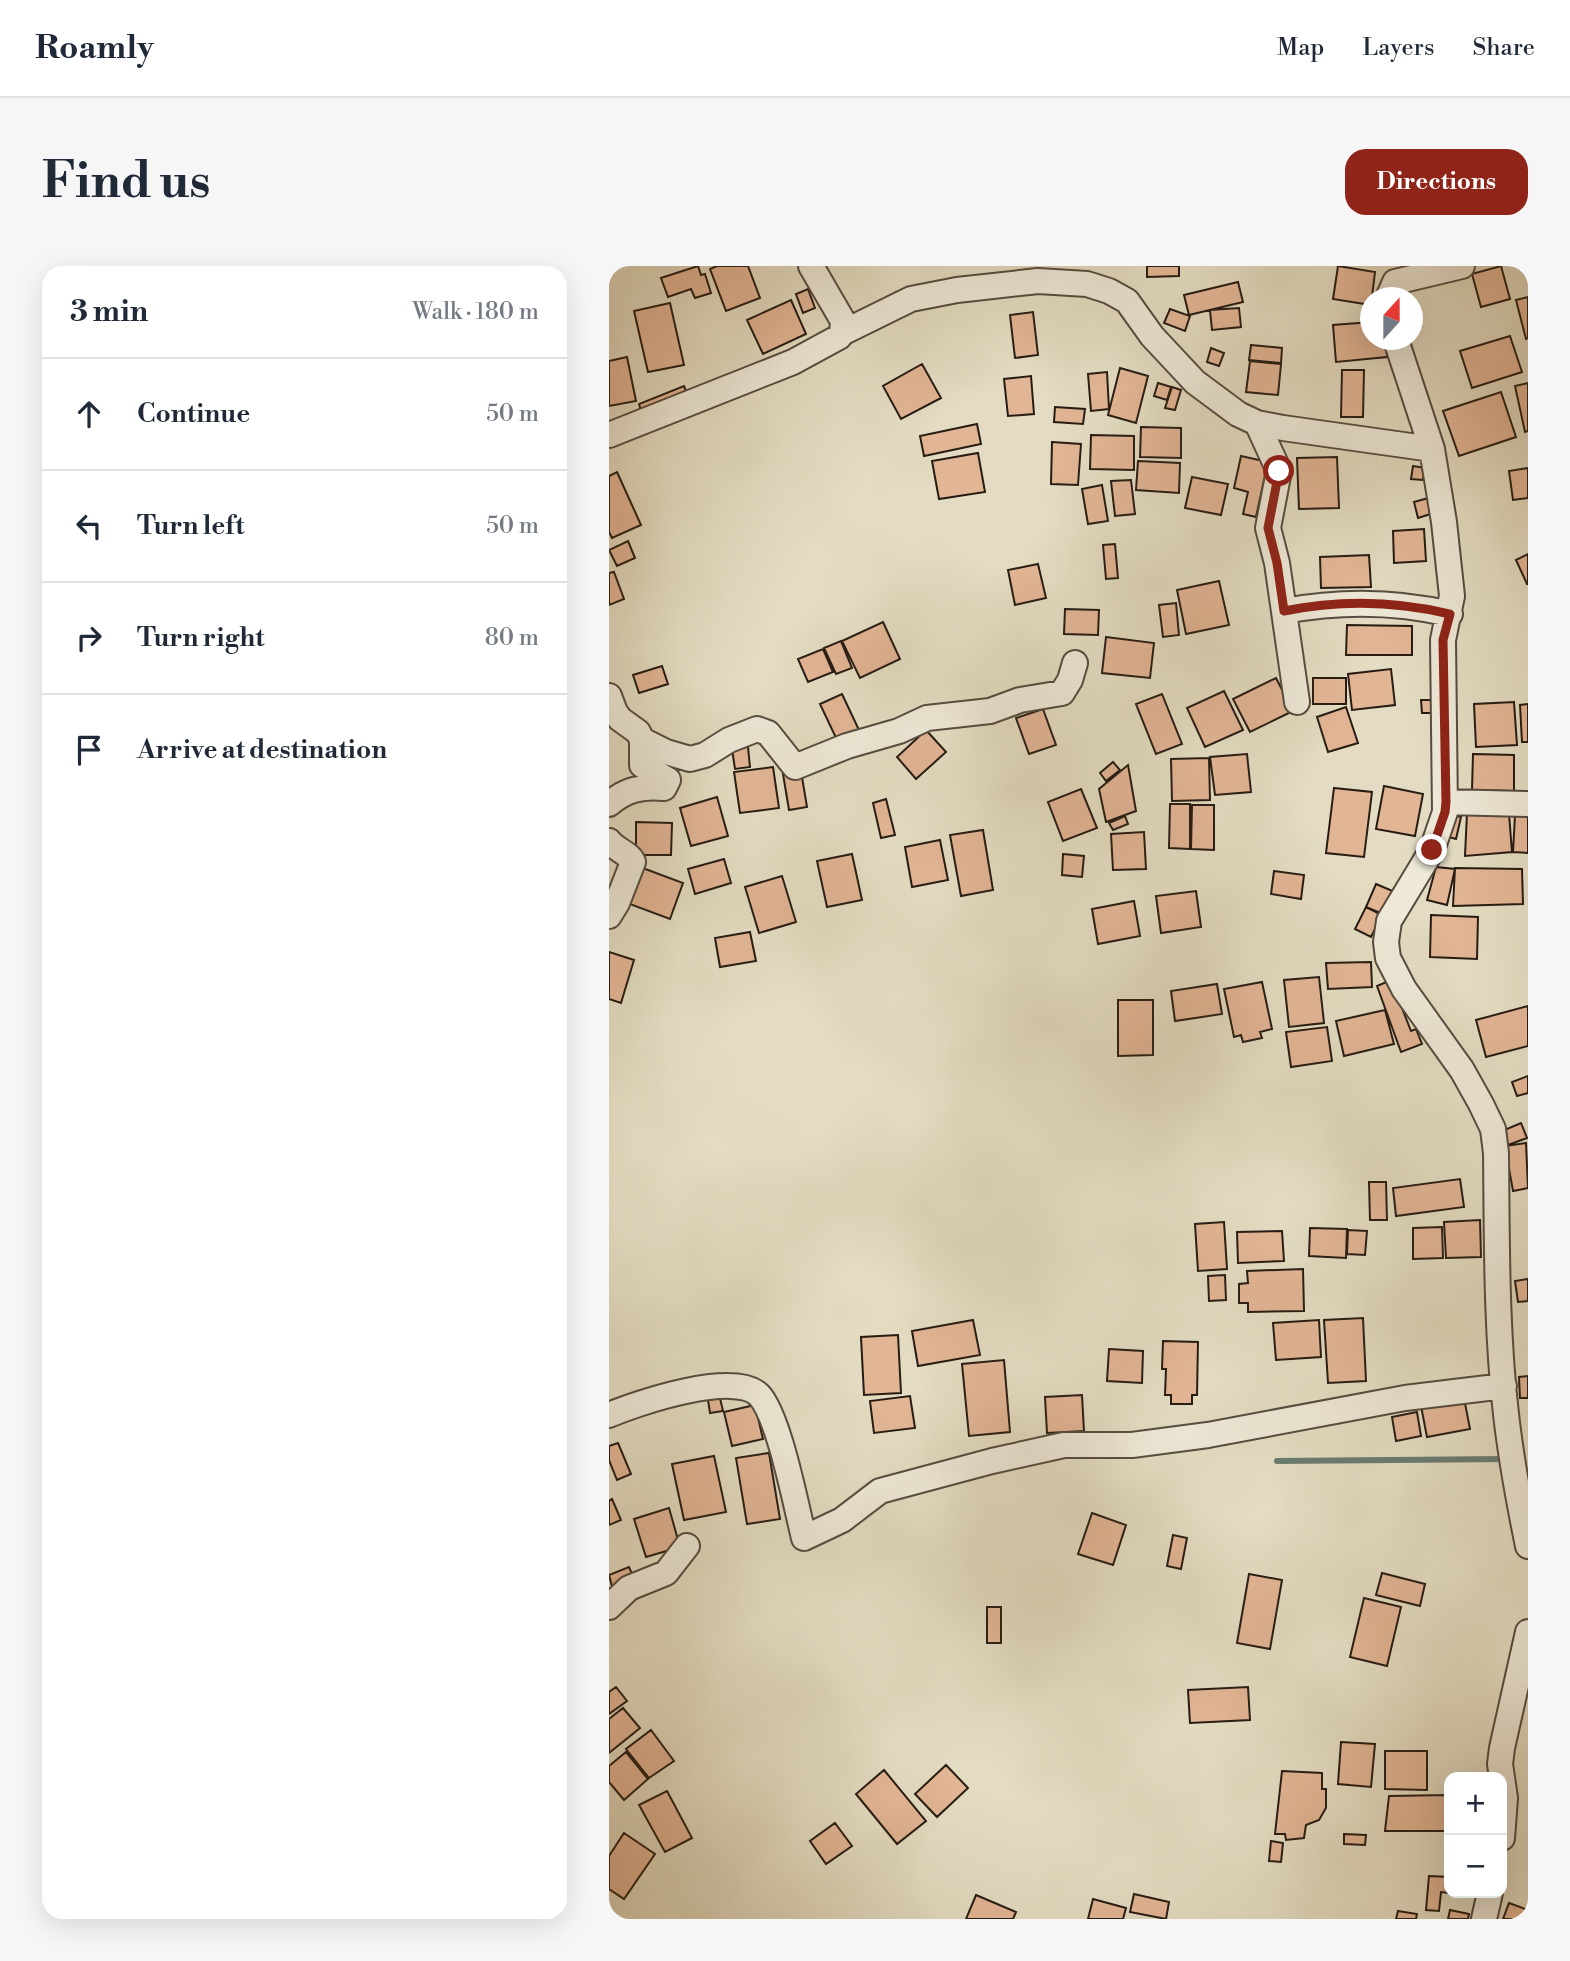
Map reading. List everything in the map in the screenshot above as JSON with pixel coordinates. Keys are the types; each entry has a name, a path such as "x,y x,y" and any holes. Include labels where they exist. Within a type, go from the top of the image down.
{"street":[{"path":"811,266 843,321 842,333"},
{"path":"1393,287 1395,282 1462,266"},
{"path":"609,435 793,362 842,333 911,299 957,290 1038,281 1087,284 1109,291 1127,301 1152,337 1195,382 1227,408 1258,423 1432,449"},
{"path":"1399,350 1432,449 1452,581 1450,614 1443,640 1445,812 1432,850 1389,921 1386,942 1388,958 1404,989 1462,1070 1493,1129 1496,1153 1498,1305 1504,1386 1513,1470 1528,1546"},
{"path":"1258,423 1279,471 1268,528 1277,563 1297,702"},
{"path":"1284,611 1333,603 1421,607 1450,614"},
{"path":"642,740 666,752 690,759 705,755 729,740 757,729 768,733 795,767 847,746 899,731 927,718 980,713 1020,700 1062,693 1070,680 1075,663"},
{"path":"609,696 615,712 638,732 642,740 642,765 668,780 664,788 646,786 628,791 609,804"},
{"path":"1446,802 1528,804"},
{"path":"609,841 633,862 609,916"},
{"path":"609,1415 642,1402 710,1387 739,1386 757,1392 769,1409 777,1433 804,1538 842,1520 880,1491 1064,1445 1132,1445 1208,1435 1405,1398 1504,1386"},
{"path":"609,1607 629,1588 666,1573 687,1546"},
{"path":"1502,1835 1506,1798 1500,1763 1501,1748 1528,1632"},
{"path":"1484,1919 1489,1898"}],"building":[{"path":"698,266 701,275 705,274 711,293 695,298 691,289 668,297 661,278"},
{"path":"717,266 748,266 760,298 726,311 710,269"},
{"path":"1147,266 1179,266 1179,276 1147,277"},
{"path":"1338,266 1375,272 1373,287 1360,287 1360,303 1333,299"},
{"path":"1501,266 1510,299 1481,307 1472,274"},
{"path":"1238,282 1243,302 1189,315 1184,295"},
{"path":"808,289 815,308 803,313 796,294"},
{"path":"1528,297 1528,338 1526,339 1516,300"},
{"path":"791,300 806,334 763,354 747,320"},
{"path":"670,303 684,365 648,372 634,311"},
{"path":"1239,308 1241,327 1212,330 1210,310"},
{"path":"1170,309 1190,316 1185,331 1164,323"},
{"path":"1033,312 1038,355 1015,358 1010,315"},
{"path":"1360,323 1360,350 1387,350 1387,357 1336,362 1333,325"},
{"path":"1510,336 1522,372 1472,388 1460,351"},
{"path":"1251,345 1282,348 1281,363 1249,360"},
{"path":"1211,348 1224,353 1219,366 1207,362"},
{"path":"627,357 636,401 609,406 609,361"},
{"path":"1250,361 1281,364 1278,395 1246,392"},
{"path":"922,364 941,398 901,419 883,386"},
{"path":"1120,368 1148,376 1136,423 1108,415"},
{"path":"1342,370 1364,370 1363,417 1341,417"},
{"path":"1107,372 1109,409 1091,411 1088,374"},
{"path":"1031,376 1034,414 1008,416 1004,379"},
{"path":"1158,383 1171,387 1167,400 1154,396"},
{"path":"1528,383 1528,431 1525,432 1515,386"},
{"path":"684,386 688,396 642,414 639,404"},
{"path":"1172,387 1181,390 1175,410 1165,408"},
{"path":"1501,392 1516,437 1459,456 1443,411"},
{"path":"1055,407 1085,409 1083,424 1054,422"},
{"path":"977,424 981,444 924,456 920,436"},
{"path":"1141,427 1181,428 1181,458 1140,457"},
{"path":"1091,435 1134,436 1134,470 1090,469"},
{"path":"1052,442 1081,444 1078,485 1051,484"},
{"path":"978,453 985,492 939,499 932,461"},
{"path":"1241,456 1268,462 1256,517 1243,514 1248,492 1234,488"},
{"path":"1337,457 1339,508 1299,509 1297,458"},
{"path":"1138,461 1180,463 1179,493 1136,490"},
{"path":"1413,466 1425,468 1423,480 1411,479"},
{"path":"1528,468 1528,498 1513,500 1509,471"},
{"path":"617,472 641,525 612,538 609,532 609,476"},
{"path":"1192,477 1228,484 1221,515 1185,508"},
{"path":"1131,480 1135,514 1115,516 1111,481"},
{"path":"1102,485 1108,521 1088,524 1082,489"},
{"path":"1432,497 1437,512 1418,518 1414,502"},
{"path":"1424,529 1426,561 1394,563 1393,531"},
{"path":"628,541 635,558 617,566 609,550"},
{"path":"1115,544 1118,578 1106,579 1103,545"},
{"path":"1528,554 1528,584 1527,584 1516,560"},
{"path":"1369,555 1371,587 1321,588 1320,557"},
{"path":"1038,564 1046,598 1015,605 1008,570"},
{"path":"614,572 624,599 609,605 609,573"},
{"path":"1219,581 1229,625 1186,634 1177,590"},
{"path":"1176,603 1179,635 1163,637 1159,605"},
{"path":"1065,609 1099,610 1098,635 1064,634"},
{"path":"883,622 900,659 860,678 842,641"},
{"path":"1347,625 1412,626 1412,655 1346,655"},
{"path":"1106,637 1154,643 1150,678 1102,673"},
{"path":"841,641 852,668 836,674 824,648"},
{"path":"823,649 833,672 808,682 798,659"},
{"path":"662,666 668,684 639,693 633,675"},
{"path":"1391,669 1395,705 1352,710 1348,674"},
{"path":"1276,678 1293,711 1250,732 1233,699"},
{"path":"1313,678 1346,678 1346,704 1313,704"},
{"path":"1224,691 1243,730 1205,747 1187,708"},
{"path":"842,694 859,730 837,740 820,704"},
{"path":"1162,694 1182,744 1156,754 1136,704"},
{"path":"1421,700 1438,700 1438,713 1422,713"},
{"path":"1514,702 1517,745 1476,747 1474,704"},
{"path":"1528,704 1528,742 1522,742 1520,705"},
{"path":"1346,707 1358,743 1328,752 1317,717"},
{"path":"1043,709 1056,745 1029,754 1016,718"},
{"path":"926,730 946,752 916,779 897,757"},
{"path":"748,747 750,767 735,769 732,749"},
{"path":"1247,754 1251,792 1215,795 1210,757"},
{"path":"1473,754 1514,755 1514,791 1472,790"},
{"path":"1209,758 1210,800 1172,801 1171,759"},
{"path":"1113,762 1120,770 1106,781 1100,773"},
{"path":"1128,765 1136,811 1106,822 1099,789"},
{"path":"773,767 779,808 740,813 734,772"},
{"path":"801,771 807,807 789,810 783,774"},
{"path":"1384,786 1423,794 1415,836 1376,829"},
{"path":"1334,788 1372,792 1364,857 1326,853"},
{"path":"1081,789 1097,828 1063,841 1048,802"},
{"path":"717,797 728,836 691,846 680,808"},
{"path":"886,799 895,835 881,838 873,803"},
{"path":"1170,804 1190,804 1190,849 1169,848"},
{"path":"1192,805 1214,805 1214,850 1191,849"},
{"path":"1467,813 1509,814 1512,852 1465,856"},
{"path":"1450,814 1461,817 1456,839 1445,836"},
{"path":"1515,815 1528,816 1528,853 1513,852"},
{"path":"1125,816 1128,824 1113,830 1109,823"},
{"path":"636,822 672,823 671,855 636,855"},
{"path":"983,830 993,890 961,896 950,835"},
{"path":"1144,832 1146,869 1113,870 1111,834"},
{"path":"940,840 948,880 912,887 905,847"},
{"path":"852,854 862,900 827,907 817,861"},
{"path":"1063,854 1084,856 1082,877 1062,875"},
{"path":"724,859 731,883 695,894 688,869"},
{"path":"640,867 683,883 670,919 627,903"},
{"path":"1436,867 1455,869 1447,905 1427,900"},
{"path":"1455,868 1522,869 1523,904 1453,906"},
{"path":"1274,871 1304,875 1301,899 1271,894"},
{"path":"782,876 796,922 759,933 745,887"},
{"path":"1376,884 1395,892 1385,915 1366,907"},
{"path":"1196,891 1201,927 1161,933 1156,896"},
{"path":"1134,901 1140,936 1098,944 1092,909"},
{"path":"1366,907 1382,915 1371,937 1355,929"},
{"path":"1431,915 1478,917 1477,959 1430,957"},
{"path":"750,932 756,961 720,967 715,938"},
{"path":"609,952 634,960 621,1003 609,999"},
{"path":"1371,962 1372,987 1328,989 1326,963"},
{"path":"1319,977 1324,1023 1289,1027 1284,980"},
{"path":"1391,980 1411,1031 1416,1029 1422,1044 1401,1052 1377,986"},
{"path":"1262,982 1272,1029 1260,1032 1262,1038 1243,1042 1241,1035 1234,1037 1224,989"},
{"path":"1217,984 1222,1014 1175,1021 1171,991"},
{"path":"1118,1000 1153,1000 1153,1055 1118,1056"},
{"path":"1528,1006 1528,1046 1486,1057 1476,1020"},
{"path":"1385,1010 1394,1044 1344,1056 1336,1021"},
{"path":"1327,1027 1332,1061 1291,1067 1286,1032"},
{"path":"1528,1076 1528,1093 1517,1096 1512,1082"},
{"path":"1521,1123 1527,1138 1508,1145 1502,1131"},
{"path":"1526,1143 1528,1188 1513,1191 1505,1146"},
{"path":"1460,1179 1464,1207 1396,1216 1393,1188"},
{"path":"1369,1182 1386,1182 1387,1220 1370,1220"},
{"path":"1480,1220 1481,1257 1446,1258 1444,1222"},
{"path":"1224,1222 1227,1269 1198,1271 1195,1224"},
{"path":"1442,1227 1443,1258 1413,1259 1413,1228"},
{"path":"1310,1228 1347,1229 1346,1258 1309,1256"},
{"path":"1348,1230 1367,1231 1365,1255 1347,1254"},
{"path":"1282,1231 1284,1261 1238,1263 1237,1232"},
{"path":"1303,1269 1304,1311 1248,1312 1248,1303 1239,1303 1239,1284 1248,1283 1247,1271"},
{"path":"1225,1275 1226,1300 1209,1301 1208,1276"},
{"path":"1528,1279 1528,1301 1518,1302 1515,1281"},
{"path":"1363,1318 1366,1381 1328,1383 1324,1320"},
{"path":"973,1320 980,1355 918,1366 912,1331"},
{"path":"1319,1320 1321,1357 1276,1360 1273,1323"},
{"path":"898,1335 901,1393 864,1395 861,1337"},
{"path":"1163,1341 1198,1342 1197,1395 1192,1395 1192,1404 1171,1404 1171,1395 1165,1395"},
{"path":"1109,1349 1143,1351 1142,1383 1107,1381"},
{"path":"1004,1360 1010,1432 969,1436 962,1364"},
{"path":"1528,1376 1528,1398 1520,1398 1519,1377"},
{"path":"1082,1395 1084,1431 1047,1433 1045,1397"},
{"path":"910,1396 915,1428 874,1433 870,1401"},
{"path":"720,1398 723,1411 710,1413 708,1400"},
{"path":"1464,1398 1470,1429 1427,1437 1421,1406"},
{"path":"755,1405 763,1439 732,1446 724,1412"},
{"path":"1417,1412 1421,1436 1396,1441 1392,1417"},
{"path":"618,1443 631,1474 617,1480 609,1460 609,1446"},
{"path":"769,1453 780,1519 747,1524 736,1458"},
{"path":"714,1456 726,1512 684,1520 672,1464"},
{"path":"612,1499 621,1520 609,1525 609,1501"},
{"path":"669,1508 680,1547 646,1557 634,1519"},
{"path":"1092,1513 1126,1525 1113,1565 1078,1554"},
{"path":"1173,1535 1187,1538 1181,1569 1167,1566"},
{"path":"629,1567 635,1581 613,1590 609,1575"},
{"path":"1382,1573 1425,1584 1420,1606 1376,1595"},
{"path":"1249,1574 1282,1580 1270,1649 1237,1643"},
{"path":"1364,1598 1401,1607 1387,1666 1350,1657"},
{"path":"987,1607 1001,1607 1001,1643 987,1643"},
{"path":"616,1687 627,1701 609,1714 609,1692"},
{"path":"1248,1687 1250,1720 1190,1723 1188,1690"},
{"path":"623,1708 640,1728 609,1753 609,1719"},
{"path":"651,1730 674,1761 649,1778 626,1749"},
{"path":"1341,1742 1375,1744 1371,1787 1338,1784"},
{"path":"1385,1751 1427,1751 1427,1790 1385,1789"},
{"path":"626,1752 648,1779 624,1800 609,1782 609,1766"},
{"path":"946,1765 968,1788 937,1817 915,1794"},
{"path":"884,1770 926,1821 897,1844 856,1794"},
{"path":"1282,1771 1322,1773 1322,1789 1326,1789 1326,1808 1319,1820 1306,1825 1304,1838 1286,1840 1285,1834 1275,1834"},
{"path":"667,1791 692,1838 665,1852 639,1805"},
{"path":"1444,1795 1444,1831 1385,1831 1389,1796"},
{"path":"835,1823 852,1846 826,1864 810,1841"},
{"path":"624,1833 655,1854 624,1899 609,1889 609,1856"},
{"path":"1344,1834 1366,1835 1365,1845 1344,1844"},
{"path":"1271,1841 1283,1843 1281,1862 1269,1861"},
{"path":"1429,1876 1444,1877 1444,1892 1441,1892 1439,1911 1426,1910"},
{"path":"1134,1894 1169,1902 1166,1919 1130,1912"},
{"path":"976,1895 1016,1912 1013,1919 966,1919"},
{"path":"1093,1899 1126,1908 1123,1919 1088,1919"},
{"path":"1509,1903 1528,1910 1528,1919 1503,1919"},
{"path":"1450,1910 1469,1914 1468,1919 1448,1919"},
{"path":"1398,1911 1417,1914 1416,1919 1396,1919"}],"waterway":[{"path":"1277,1461 1506,1459"}],"route":[{"path":"1279,471 1268,528 1277,563 1284,611 1333,603 1421,607 1450,614 1443,640 1446,802 1432,850"}]}
